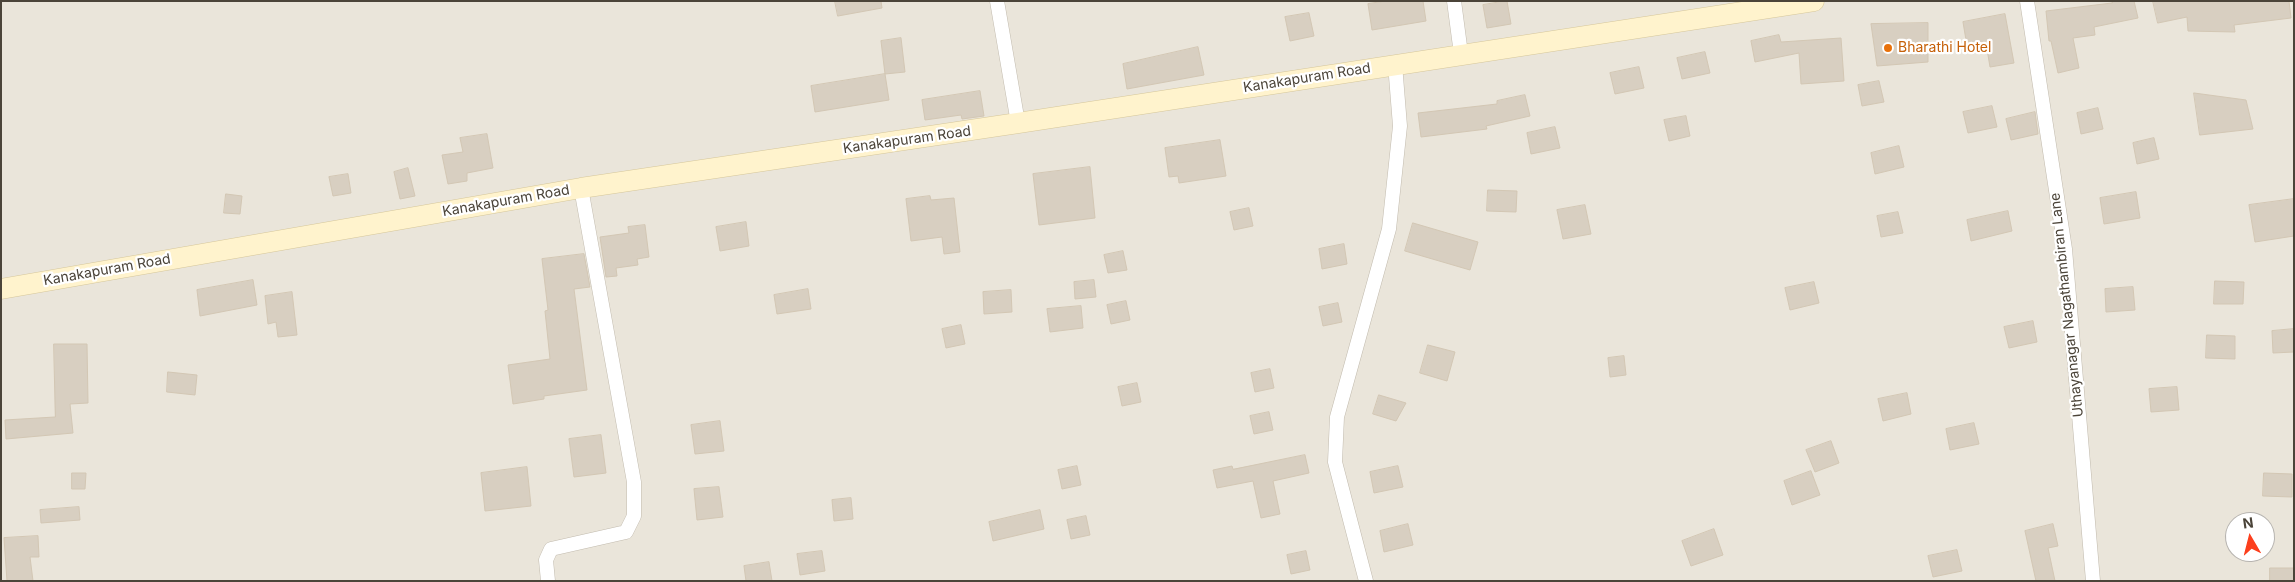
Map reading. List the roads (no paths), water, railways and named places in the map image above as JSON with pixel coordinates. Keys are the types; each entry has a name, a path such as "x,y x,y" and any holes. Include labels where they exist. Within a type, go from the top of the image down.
{"street":[{"path":"997,1 1018,123"},
{"path":"1454,1 1461,54"},
{"name":"Kanakapuram Road","path":"1,289 581,188 1814,1"},
{"name":"Uthayanagar Nagathambiran Lane","path":"2027,1 2065,249 2093,581"},
{"path":"1366,581 1335,462 1337,417 1389,229 1400,126 1395,64"},
{"path":"548,581 546,560 552,549 626,532 634,516 634,482 581,188"}],"place":[{"name":"Bharathi Hotel","path":"1888,48"}]}
